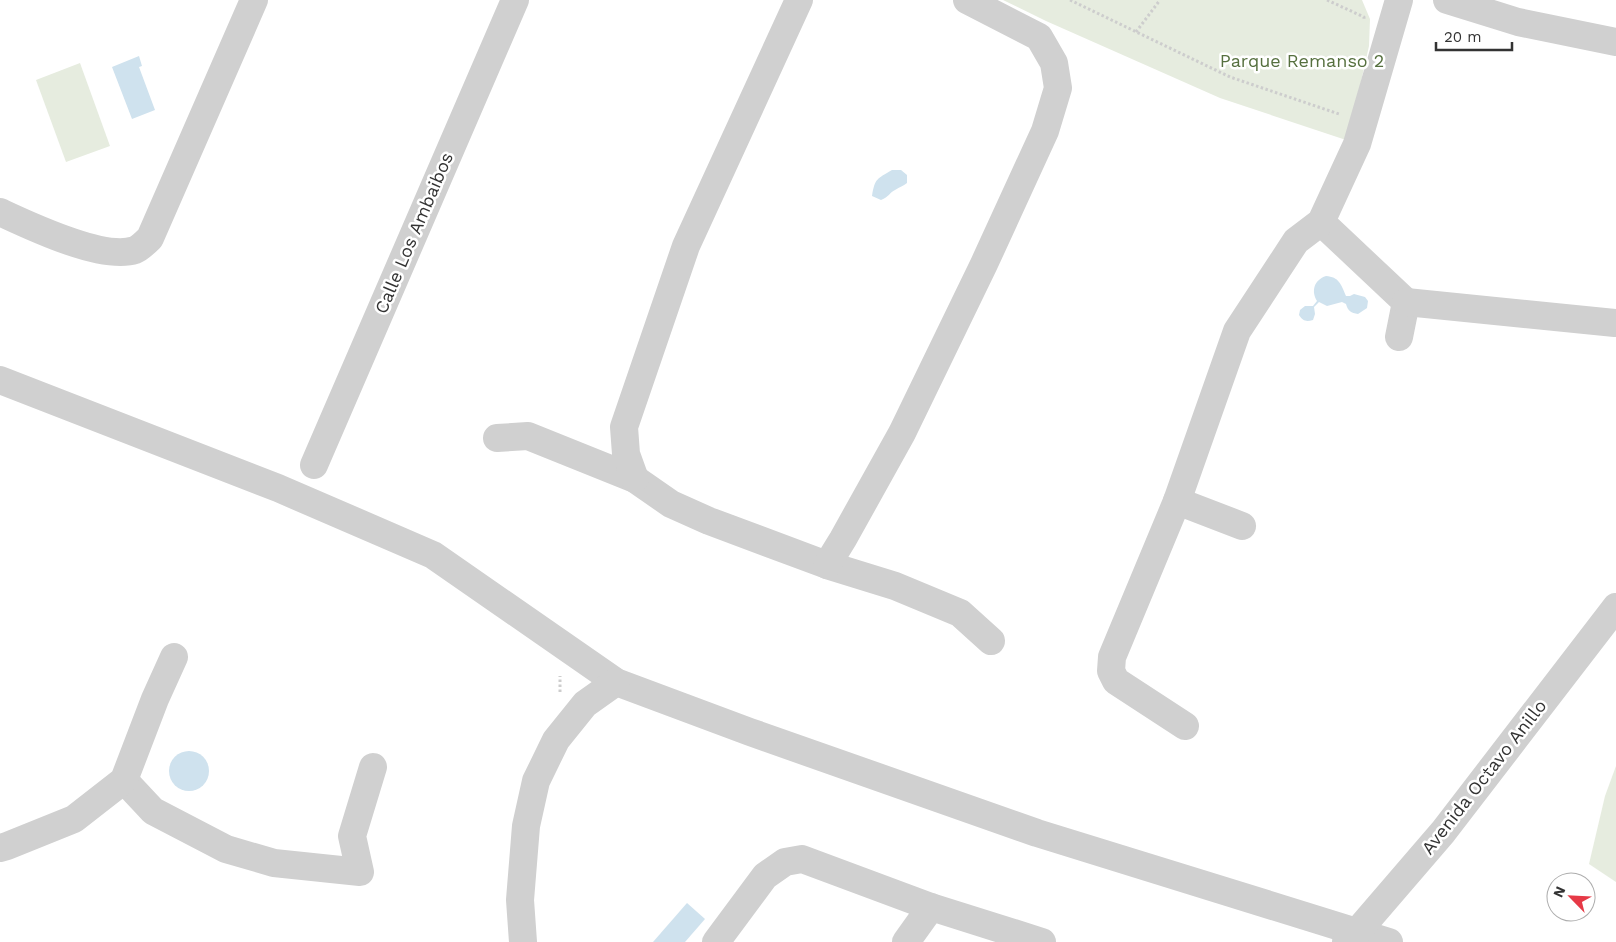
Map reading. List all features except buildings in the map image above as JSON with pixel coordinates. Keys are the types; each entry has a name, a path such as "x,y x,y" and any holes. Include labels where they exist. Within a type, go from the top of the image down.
{"street":[{"path":"0,212 84,246 111,252 135,250 150,238 254,0"},
{"name":"Calle Los Ambaibos","path":"314,465 515,0"},
{"path":"635,479 626,454 624,427 679,264 799,0"},
{"path":"827,565 907,424 1045,131 1058,88 1054,63 1039,37 967,0"},
{"path":"1185,726 1116,681 1111,671 1112,657 1177,501 1236,331 1296,241 1321,222 1358,144 1399,0"},
{"path":"1447,0 1518,22 1616,42"},
{"path":"1321,222 1406,302 1615,323"},
{"path":"1399,337 1406,302"},
{"path":"0,380 278,488 433,555 616,682 750,732 1037,833 1352,937 1389,942"},
{"path":"497,438 528,436 635,479 671,504 709,521 827,565 894,586 960,613 991,641"},
{"path":"1177,501 1242,526"},
{"name":"Avenida Octavo Anillo","path":"1352,937 1444,832 1616,607"},
{"path":"0,848 74,819 124,780 155,699 174,657"},
{"path":"523,942 520,900 526,826 536,782 556,740 584,704 616,682"},
{"path":"124,780 153,811 226,849 274,863 360,872 352,836 373,767"},
{"path":"716,942 765,876 785,862 802,859 932,907 1042,942"},
{"path":"906,942 932,907"}],"path":[{"path":"1070,0 1230,77 1346,117"},
{"path":"1136,32 1160,0"},
{"path":"1327,0 1364,17 1364,24"},
{"path":"554,640 560,673 560,693"}],"green space":[{"name":"Parque Remanso 2","path":"1003,0 1362,0 1370,19 1369,46 1346,140 1220,98"},
{"path":"80,63 110,146 66,162 36,80"},
{"path":"1616,766 1616,882 1589,864 1605,796"}],"water":[{"path":"139,56 142,66 139,67 155,110 132,119 112,67"},
{"path":"892,170 901,170 907,175 907,183 881,200 872,196 874,186 878,180"},
{"path":"1326,276 1334,278 1339,282 1346,296 1354,294 1365,297 1368,301 1367,308 1358,314 1350,311 1346,304 1342,302 1327,306 1319,302 1314,307 1315,314 1313,320 1303,320 1299,315 1300,310 1305,306 1313,306 1317,301 1314,293 1316,283"},
{"path":"185,751 193,751 200,754 206,760 209,771 206,782 200,788 193,791 185,791 178,788 172,782 169,775 169,767 172,760 178,754"},
{"path":"687,903 705,919 685,942 653,942"}]}
